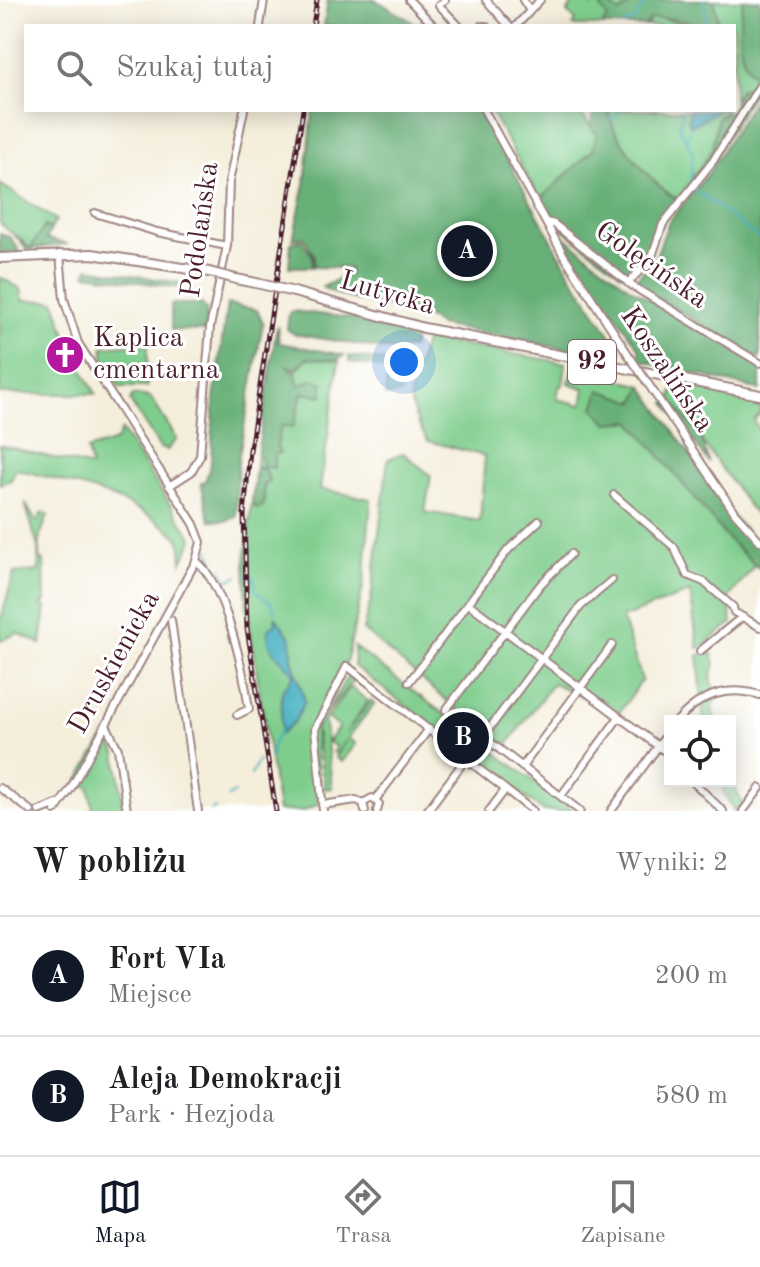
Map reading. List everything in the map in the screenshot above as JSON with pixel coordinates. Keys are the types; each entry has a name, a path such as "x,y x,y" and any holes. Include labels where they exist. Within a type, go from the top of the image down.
{"main road":[{"name":"Lutycka","path":"0,258 60,254 131,258 209,272 424,328 760,395"}],"street":[{"path":"260,24 264,0"},
{"path":"409,0 432,24"},
{"path":"445,0 439,5 457,24"},
{"path":"486,0 507,24"},
{"path":"523,0 530,11"},
{"path":"518,24 540,0"},
{"path":"628,283 651,259 663,224 713,161 760,85"},
{"name":"Podolańska","path":"169,486 191,472 200,456 210,327 227,246 229,182 244,112"},
{"path":"485,112 546,223"},
{"path":"95,213 157,232 227,246"},
{"name":"Golęcińska","path":"546,223 558,228 628,283 760,363"},
{"name":"Koszalińska","path":"546,223 628,354 735,513 760,541"},
{"path":"60,254 64,299 75,338 169,486"},
{"name":"Druskienicka","path":"48,810 60,802 106,725 196,561 201,542 169,486"},
{"path":"614,495 674,547 687,575 704,582 742,617 760,627"},
{"path":"409,682 508,550 539,521"},
{"path":"446,710 540,585 571,554"},
{"path":"196,561 210,577 228,624 249,709 237,715"},
{"path":"580,811 480,735 581,606 612,580"},
{"path":"469,604 664,751"},
{"path":"700,651 742,617"},
{"path":"171,620 198,811"},
{"path":"522,767 612,645"},
{"path":"376,799 369,798 364,807 356,800 323,808 315,729 347,666 533,811"},
{"path":"685,715 712,694 733,690 760,695"},
{"path":"561,796 619,717"},
{"path":"106,725 118,749 127,811"},
{"path":"377,811 376,799 429,729"},
{"path":"611,811 664,738"},
{"path":"427,811 465,760"},
{"path":"698,787 723,811"},
{"path":"0,788 31,811"},
{"path":"743,811 760,788"},
{"path":"489,811 505,790"}],"green space":[{"path":"328,0 376,0 416,24 324,24"},
{"path":"575,0 584,0 593,6 596,0 635,0 620,13 606,2 602,5 608,17 603,24 574,24 576,20 567,13"},
{"path":"635,0 714,0 719,24 659,18 651,19 647,24 603,24 608,17 601,8 606,2 620,13"},
{"path":"714,0 743,0 740,32 742,54 751,72 760,78 753,93 741,89 736,97 736,24 719,24"},
{"path":"743,0 760,0 760,78 746,64 742,54 740,20"},
{"path":"659,18 686,24 647,24 650,19"},
{"path":"748,88 753,93 711,162 687,191 712,150 718,117 736,112 736,97 741,89"},
{"path":"760,90 760,359 646,291 636,279 655,258 669,221 707,175"},
{"path":"313,112 481,112 571,275 621,351 619,359 439,325 412,311 350,298 322,287 349,274 349,268 314,267 314,255 303,237 293,239 305,184"},
{"path":"491,112 580,112 597,134 593,150 540,199"},
{"path":"593,112 609,112 616,132 635,160 658,185 678,199 664,218 645,257 628,275 620,273 563,229 544,209 540,199 593,150 597,134 591,127"},
{"path":"609,112 724,112 718,117 712,150 678,199 647,174 624,146 610,120"},
{"path":"0,184 56,220 51,229 45,226 30,249 0,223"},
{"path":"45,226 51,229 46,239 68,244 27,250 16,235 30,249"},
{"path":"0,233 11,238 20,252 0,254"},
{"path":"566,238 629,287 760,366 760,390 639,360 639,348 563,240"},
{"path":"301,240 312,255 312,267 289,267 291,243"},
{"path":"88,268 182,283 179,288 86,274"},
{"path":"0,277 21,289 23,300 55,301 70,347 96,394 0,394"},
{"path":"171,304 202,304 207,311 205,331 171,330"},
{"path":"227,304 257,310 263,323 238,461 236,517 225,521 210,520 201,483 205,482 211,463 214,400"},
{"path":"289,313 367,320 412,331 415,338 412,348 396,351 294,334 287,329"},
{"path":"277,325 279,343 344,355 337,360 307,358 296,369 286,365 295,372 299,386 313,379 323,383 323,396 302,393 293,427 281,426 277,447 280,453 274,455 274,468 265,466 269,481 264,486 264,505 257,509 252,503 257,467 262,469 263,459 257,456"},
{"path":"426,339 566,363 563,385 559,387 557,399 582,405 585,389 569,383 572,368 643,386 635,402 608,423 631,421 730,541 755,565 728,599 732,623 698,648 690,592 622,618 642,680 619,713 553,683 504,749 363,630 371,600 388,459 403,453 431,476 425,512 480,521 485,456 428,441 413,412 410,391"},
{"path":"148,345 147,387 119,387 108,364 105,365 103,347"},
{"path":"349,356 403,364 407,373 400,394 385,396 388,369 349,362"},
{"path":"307,358 339,361 320,489 371,499 364,582 345,668 315,725 319,804 303,811 278,811 247,609 245,563 257,456 263,459 262,470 257,468 252,503 257,509 264,505 265,465 274,455 281,425 293,427 302,393 322,396 299,386 295,372"},
{"path":"643,386 731,515 760,547 760,569 730,541 631,421 608,423 594,408 600,390 635,402"},
{"path":"705,389 760,401 760,414 754,420 760,433 760,522 671,398 673,391"},
{"path":"133,395 150,397 177,439 167,450 160,448 130,401"},
{"path":"671,399 701,438 709,463 666,403"},
{"path":"121,430 193,539 182,562 180,539 162,524 123,502 16,469 11,480 0,484 0,445 91,467 87,450 116,441"},
{"path":"25,503 35,520 38,521 42,512 48,515 40,536 39,559 44,561 45,601 41,605 46,607 41,644 18,633 0,641 0,622 14,573 39,571 38,547"},
{"path":"354,647 574,811 543,811 354,666"},
{"path":"712,653 715,664 711,677 717,700 712,707 714,715 703,715 698,655"},
{"path":"349,674 356,677 324,716 332,788 325,789 316,729"},
{"path":"350,687 368,701 346,733 371,701 374,704 348,738 356,744 342,762 335,757 346,741 336,754 333,752 336,747 328,741 339,727 327,718"},
{"path":"107,733 116,753 125,811 93,811 89,787 78,782"},
{"path":"721,787 735,787 742,803 734,811"}],"water":[{"path":"690,112 716,112 691,126 688,119"},
{"path":"275,616 291,638 292,659 305,701 295,721 281,733 282,692 294,675 270,644 268,629 276,623"}],"waterway":[{"path":"626,24 635,20 647,0"},
{"path":"704,0 706,24"},
{"path":"610,120 620,112"},
{"path":"682,112 679,126 693,153 690,185"},
{"path":"687,141 690,130"},
{"path":"695,190 760,239"},
{"path":"209,548 216,569"},
{"path":"221,569 229,580 238,576"},
{"path":"247,576 254,577 256,591 272,604 275,612"},
{"path":"270,758 274,741 281,730"},
{"path":"251,775 259,759"},
{"path":"228,797 234,793"},
{"path":"211,811 215,808"}],"railway":[{"path":"313,24 317,0"},
{"path":"276,811 247,628 244,514 250,450 303,112"}],"place":[{"name":"Fort VIa","path":"467,251"},
{"name":"Kaplica cmentarna","path":"65,355"},
{"name":"Aleja Demokracji","path":"463,738"}]}
